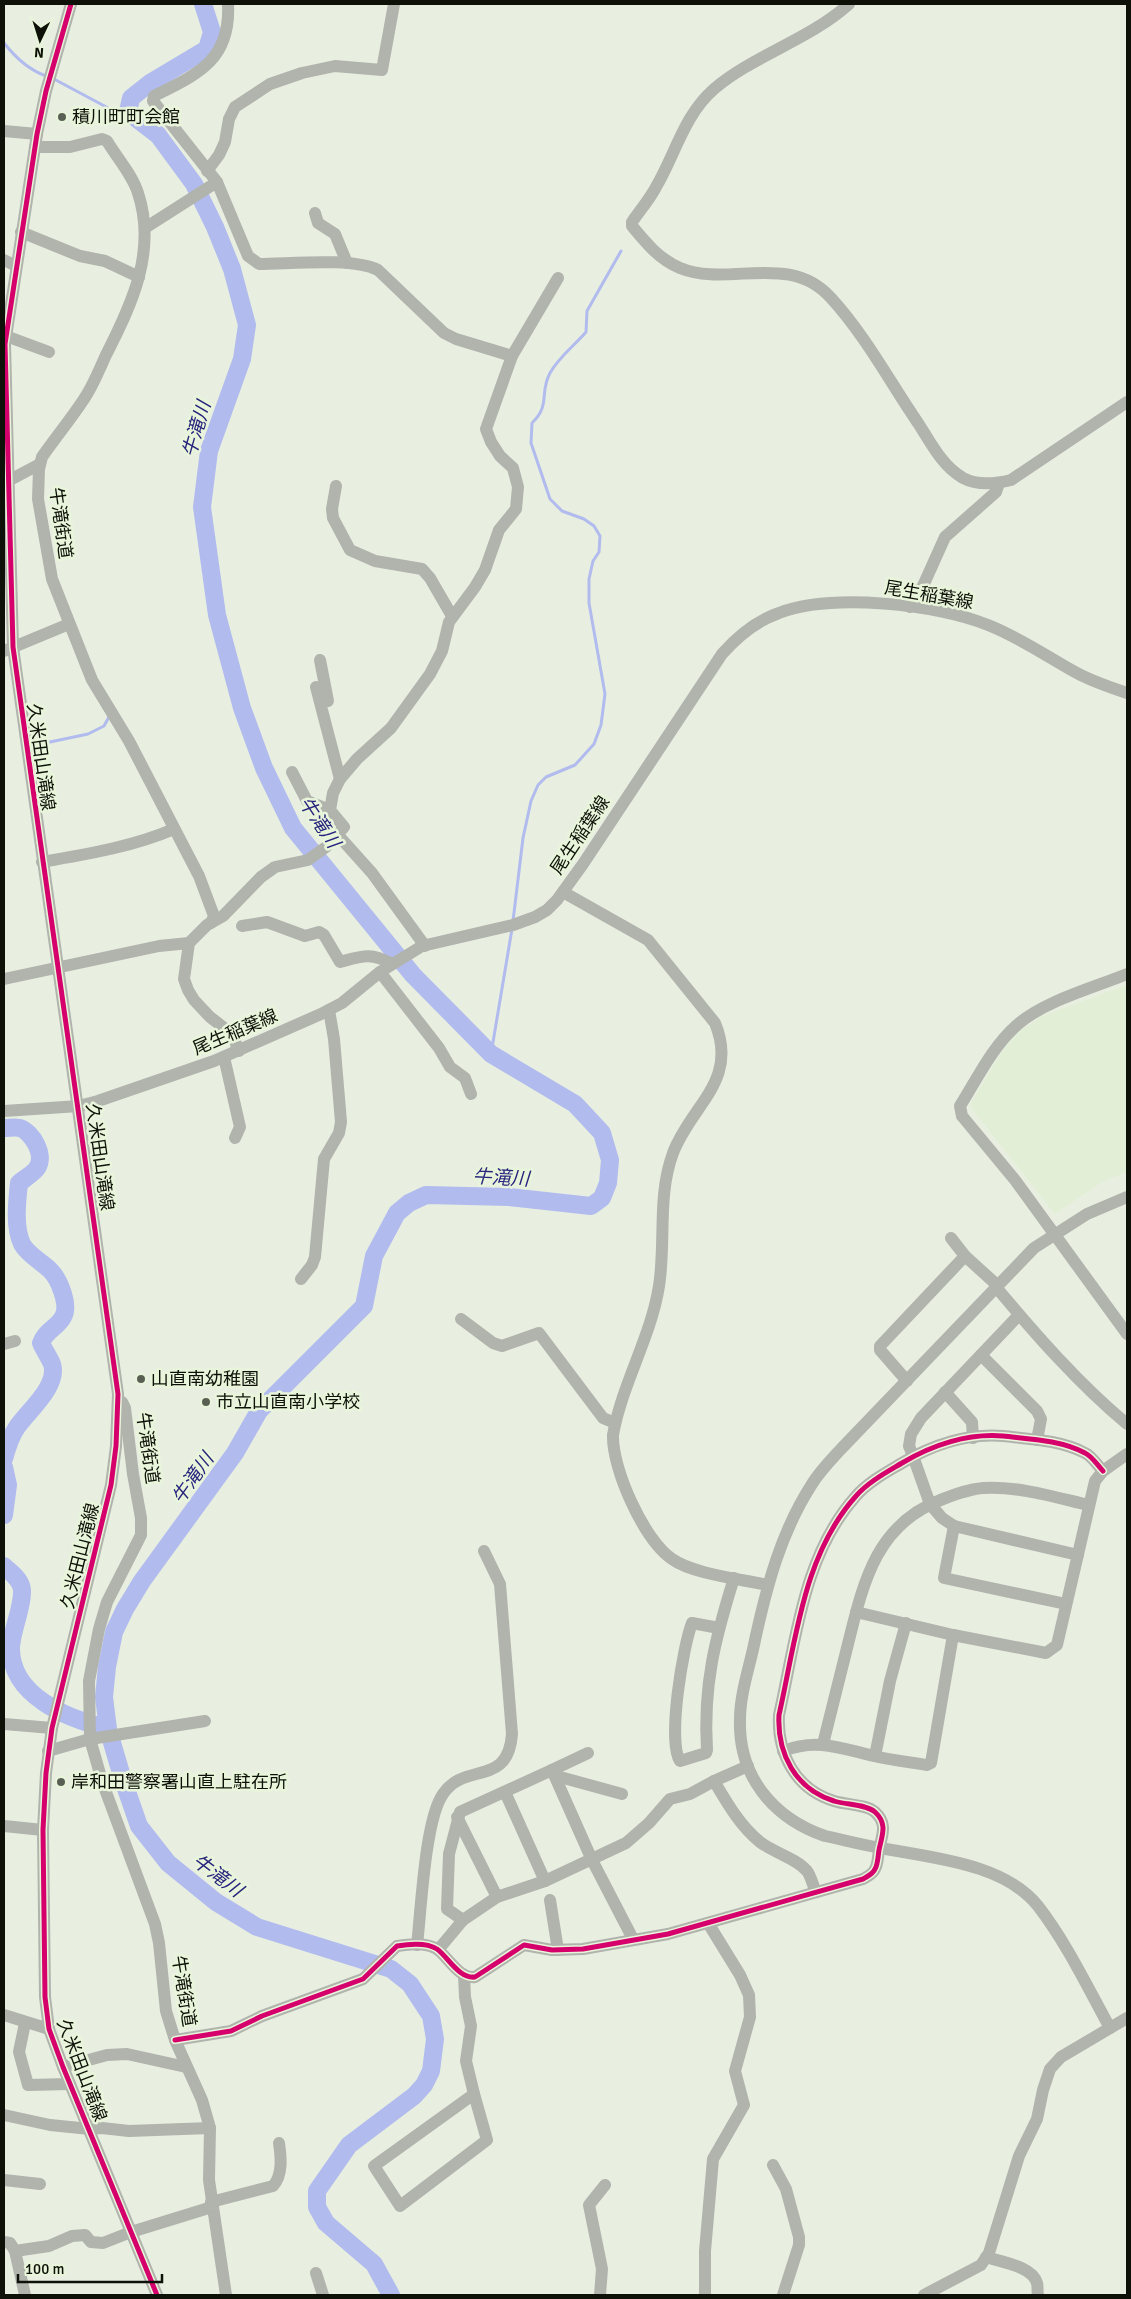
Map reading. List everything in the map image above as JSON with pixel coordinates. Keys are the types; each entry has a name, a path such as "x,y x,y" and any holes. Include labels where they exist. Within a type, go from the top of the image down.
{"street":[{"name":"久米田山滝線","path":"71,4 46,91 37,134 6,336 8,649 79,1106 118,1394 116,1446 111,1485 53,1723 48,1751 43,1830 45,1997 49,2030 63,2067 158,2295"},
{"path":"228,4 227,32 214,58 196,75 154,96 152,101 217,182 248,256 259,264 347,263 369,266 378,270 428,319 450,336 512,356"},
{"path":"208,171 225,142 230,119 235,107 270,84 302,73 335,66 382,70 394,4"},
{"path":"848,4 815,28 729,78 713,90 688,122 656,189 632,222 632,226 656,254 680,268 703,274 754,272 791,275 812,283 824,291 857,333 946,466 972,482 999,483 1011,480 1127,402"},
{"path":"4,131 37,134"},
{"name":"牛滝街道","path":"35,147 70,147 102,139 107,141 134,182 140,200 145,228 144,255 128,312 89,391 42,458 38,499 48,561 69,624 92,680 129,742 199,876 214,916 211,923"},
{"path":"145,228 217,182"},
{"path":"315,213 318,223 334,234 347,263"},
{"path":"21,232 80,256 105,261 139,277"},
{"path":"4,260 16,266"},
{"path":"330,810 333,793 340,779 357,759 391,728 416,695 442,651 452,616 476,587 499,530 516,509 518,487 513,468 500,456 491,442 486,429 512,356 558,278"},
{"path":"6,336 49,352"},
{"path":"8,481 40,464"},
{"path":"910,607 913,598 923,586 945,537 996,492 999,483"},
{"path":"336,486 332,509 334,518 350,550 375,561 422,569 430,578 452,616"},
{"name":"尾生稲葉線","path":"4,1111 79,1106 155,1082 224,1057 342,1003 380,972 424,946 512,925 535,917 547,910 563,892 717,661 732,642 760,621 793,608 849,602 910,607 952,614 987,624 1008,633 1076,672 1127,693"},
{"path":"8,649 69,624"},
{"path":"320,660 328,703 322,711"},
{"path":"316,687 340,779"},
{"path":"4,979 159,946 189,943 211,923 223,916 261,877 275,867 308,860 326,847 344,827 330,810 307,801 292,772"},
{"path":"42,862 109,849 154,837 174,829"},
{"path":"337,834 372,873 424,946"},
{"path":"563,892 648,940 715,1022 721,1037 721,1070 712,1088 685,1130 674,1152 668,1172 664,1191 659,1286 615,1423 612,1448 618,1472 652,1538 672,1560 701,1571 767,1585"},
{"path":"242,926 267,922 305,936 319,932 324,935 340,962 367,955 379,957 392,964"},
{"path":"189,943 184,979 188,990 194,1000 210,1017 232,1034 240,1051"},
{"path":"380,972 439,1048 450,1067 465,1078 471,1094"},
{"path":"1127,974 1053,1004 1018,1024 993,1052 960,1106 962,1116 1015,1180 1127,1334"},
{"path":"301,1279 312,1266 315,1257 324,1159 339,1132 341,1122 334,1039 329,1010"},
{"path":"224,1057 240,1127 235,1138"},
{"path":"1110,2028 1072,1960 1038,1906 1016,1886 986,1871 825,1836 802,1827 784,1816 759,1788 748,1766 742,1746 740,1718 767,1585 793,1516 812,1483 841,1449 1034,1248 1087,1214 1127,1197"},
{"path":"951,1238 966,1256 997,1286 1019,1315 1107,1408 1127,1424"},
{"path":"907,1381 880,1350 880,1346 966,1256"},
{"path":"1019,1315 920,1418 911,1434 909,1446 930,1504 942,1518 954,1526 1078,1555"},
{"path":"460,1319 493,1343 502,1346 539,1333 603,1418 615,1423"},
{"path":"981,1355 1037,1411 1041,1418 1037,1440"},
{"path":"946,1392 972,1422 973,1438"},
{"name":"牛滝街道","path":"118,1394 125,1408 141,1518 141,1535 104,1611 89,1681 90,1723 103,1784 154,1924 159,1943 166,2011 175,2040 202,2100 210,2128 208,2180 226,2295"},
{"path":"175,2040 231,2031 262,2016 363,1979 397,1946 426,1945 438,1950 464,1975 475,1978 524,1945 558,1950 583,1949 668,1934 864,1879 876,1869 884,1831 882,1819 873,1810 834,1801 810,1789 794,1774 783,1751 778,1733 779,1714 807,1591 817,1556 829,1532 857,1494 883,1474 913,1456 952,1441 993,1435 1037,1440 1086,1453 1103,1472"},
{"path":"116,1446 130,1448"},
{"path":"856,1612 953,1635 1046,1653 1057,1646 1095,1481 1103,1472 1127,1454"},
{"path":"823,1744 864,1582 882,1546 897,1527 930,1504 965,1491 983,1488 1014,1489 1088,1505"},
{"path":"954,1526 944,1578 1066,1604"},
{"path":"417,1945 430,1835 437,1803 452,1782 498,1767 506,1758 511,1748 512,1734 501,1589 484,1551"},
{"path":"719,1628 692,1623 687,1634 678,1689 676,1727 677,1756 680,1761 706,1753 708,1750 706,1693 719,1628 734,1578"},
{"path":"875,1756 890,1681 906,1623"},
{"path":"783,1751 800,1745 823,1744 875,1756 927,1765 931,1763 953,1635"},
{"path":"48,1751 92,1738 205,1721"},
{"path":"4,1724 53,1723"},
{"path":"463,1920 447,1909 449,1854 460,1812 588,1752"},
{"path":"438,1950 463,1920 497,1897 545,1882 626,1843 649,1823 670,1799 690,1794 714,1780 748,1766"},
{"path":"552,1770 560,1777 622,1794"},
{"path":"552,1770 592,1860 633,1940"},
{"path":"714,1780 734,1814 751,1834 775,1852 808,1872 816,1892"},
{"path":"505,1792 545,1882"},
{"path":"458,1817 497,1897"},
{"path":"4,1826 43,1830"},
{"path":"550,1900 558,1950"},
{"path":"705,2295 704,2251 714,2159 744,2105 735,2071 750,2017 751,2006 749,1995 740,1975 708,1923"},
{"path":"464,1975 465,1997 471,2026 466,2060 487,2140 400,2206 374,2166 474,2094"},
{"path":"4,2015 49,2030"},
{"path":"924,2295 968,2273 981,2265 986,2257 996,2234 1019,2156 1037,2119 1050,2069 1061,2057 1127,2018"},
{"path":"25,2022 19,2052 28,2085 70,2084"},
{"path":"63,2067 107,2055 127,2054 186,2067"},
{"path":"4,2114 50,2125 90,2129 102,2128 128,2131 210,2128"},
{"path":"14,2251 49,2246 72,2236 85,2235 91,2242 103,2244 131,2232 273,2186 277,2182 280,2170 281,2155 279,2143"},
{"path":"772,2165 786,2189 799,2237 799,2245 783,2295"},
{"path":"4,2180 40,2184"},
{"path":"600,2295 602,2269 589,2205 605,2186"},
{"path":"4,2242 10,2243 14,2251 25,2295"},
{"path":"986,2257 1024,2270 1036,2282 1038,2295"},
{"path":"316,2273 323,2295"}],"shaded area":[{"path":"1127,985 1127,1172 1104,1181 1055,1214 972,1109 971,1103 1002,1051 1021,1030 1045,1015"}],"waterway":[{"name":"牛滝川","path":"203,4 212,32 207,49 150,83 131,98 128,112 158,135 194,184 215,227 232,269 247,325 242,359 209,451 202,507 217,615 242,708 264,768 293,828 413,975 491,1054 575,1104 602,1133 610,1160 608,1183 602,1198 591,1206 509,1197 426,1195 409,1203 397,1213 374,1256 364,1306 259,1411 235,1453 142,1581 125,1609 114,1632 107,1667 104,1697 108,1729 123,1780 139,1826 168,1863 216,1902 257,1927 391,1969 410,1984 431,2016 435,2039 431,2071 424,2085 414,2096 349,2145 317,2191 317,2207 326,2223 374,2264 391,2295"},
{"path":"4,43 23,63 46,76"},
{"path":"52,78 112,110 128,112"},
{"path":"513,921 523,838 531,801 538,785 546,777 575,765 594,744 601,725 605,694 589,603 589,579 593,561 599,552 600,536 594,526 584,519 562,511 550,499 531,443 532,423 538,417 543,405 545,387 550,373 562,357 586,332 587,311 621,251"},
{"path":"31,746 88,734 104,726 110,715"},
{"path":"491,1054 512,929"},
{"path":"4,1128 20,1128 25,1130 33,1139 39,1151 40,1157 37,1168 19,1183 17,1198 19,1237 31,1255 50,1270 57,1279 65,1306 63,1317 45,1335 41,1343 52,1364 51,1381 41,1398 15,1431 4,1459"},
{"path":"4,1467 8,1485 4,1515"},
{"path":"4,1566 18,1579 22,1590 21,1604 11,1647 13,1664 20,1679 31,1692 59,1711 107,1728"}],"cycle path":[{"path":"71,4 46,91 37,134 5,344 13,647 118,1394 116,1446 111,1485 52,1728 46,1773 43,1830 45,1997 49,2029 63,2067 157,2295"},
{"path":"175,2040 231,2031 262,2016 363,1979 397,1946 428,1945 437,1949 464,1975 475,1977 524,1945 552,1950 583,1949 668,1934 863,1879 872,1874 877,1865 882,1835 883,1825 879,1816 871,1809 834,1801 809,1788 791,1768 785,1756 779,1729 779,1715 804,1600 813,1571 838,1519 856,1496 878,1478 926,1451 964,1438 1003,1436 1066,1445 1088,1454 1103,1471"}],"place":[{"name":"積川町町会館","path":"62,117"},
{"name":"山直南幼稚園","path":"141,1379"},
{"name":"市立山直南小学校","path":"206,1402"},
{"name":"岸和田警察署山直上駐在所","path":"61,1782"}]}
